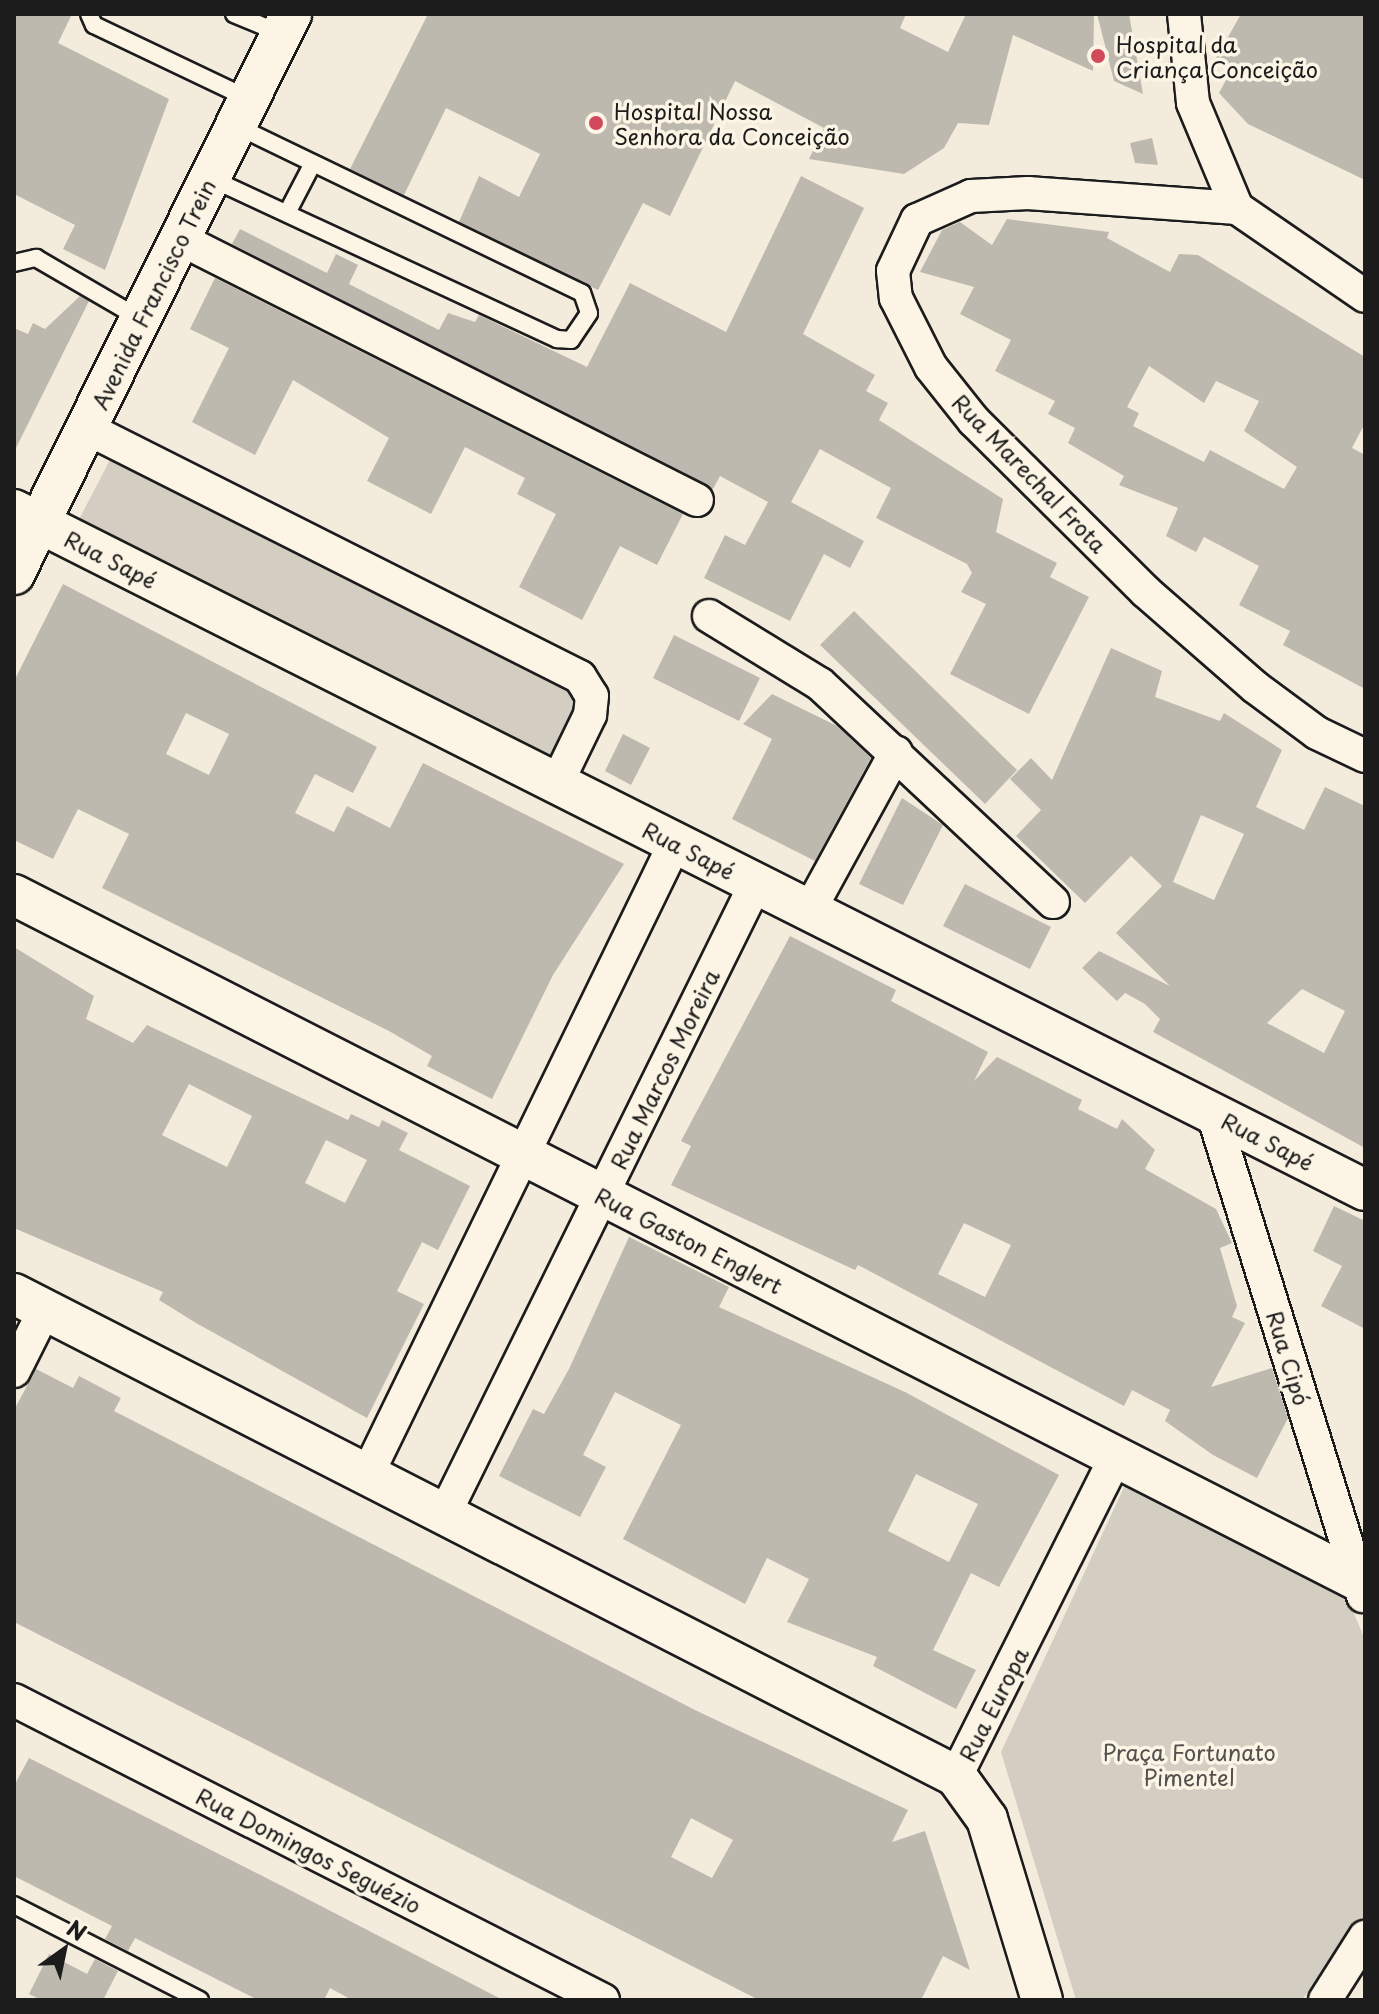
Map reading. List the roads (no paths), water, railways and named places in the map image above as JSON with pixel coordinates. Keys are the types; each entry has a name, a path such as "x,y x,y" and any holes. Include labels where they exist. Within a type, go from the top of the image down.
{"street":[{"path":"1184,14 1193,103 1237,208 1365,296"},
{"name":"Avenida Francisco Trein","path":"14,574 27,516 86,428 286,24"},
{"name":"Rua Marechal Frota","path":"1237,208 1028,193 971,196 917,220 893,271 896,298 931,367 974,421 1145,591 1255,687 1317,733 1365,756"},
{"path":"180,239 697,500"},
{"path":"86,428 580,677 592,696 590,715 557,783"},
{"name":"Rua Sapé","path":"27,516 1365,1190"},
{"path":"709,616 797,666 896,752 1053,902"},
{"path":"809,911 896,752"},
{"path":"368,1473 675,843"},
{"name":"Rua Marcos Moreira","path":"445,1513 756,883"},
{"name":"Rua Gaston Englert","path":"14,895 1116,1457 1362,1589"},
{"name":"Rua Cipó","path":"1213,1114 1362,1589"},
{"path":"14,1371 30,1302 956,1776"},
{"name":"Rua Europa","path":"1042,2000 987,1819 956,1776 1116,1457"},
{"name":"Rua Domingos Seguézio","path":"14,1700 603,2000"},
{"path":"1325,2000 1365,1937"}],"lane":[{"path":"89,14 94,25 242,112 313,163 582,293 589,313 580,332 557,339 210,178"},
{"path":"234,14 286,24"},
{"path":"287,213 313,163"},
{"path":"14,263 36,258 141,319"},
{"path":"14,1905 200,2000"}],"place":[{"name":"Hospital da Criança Conceição","path":"1098,56"},
{"name":"Hospital Nossa Senhora da Conceição","path":"596,123"}],"park label":[{"name":"Praça Fortunato Pimentel","path":"1189,1764"}]}
